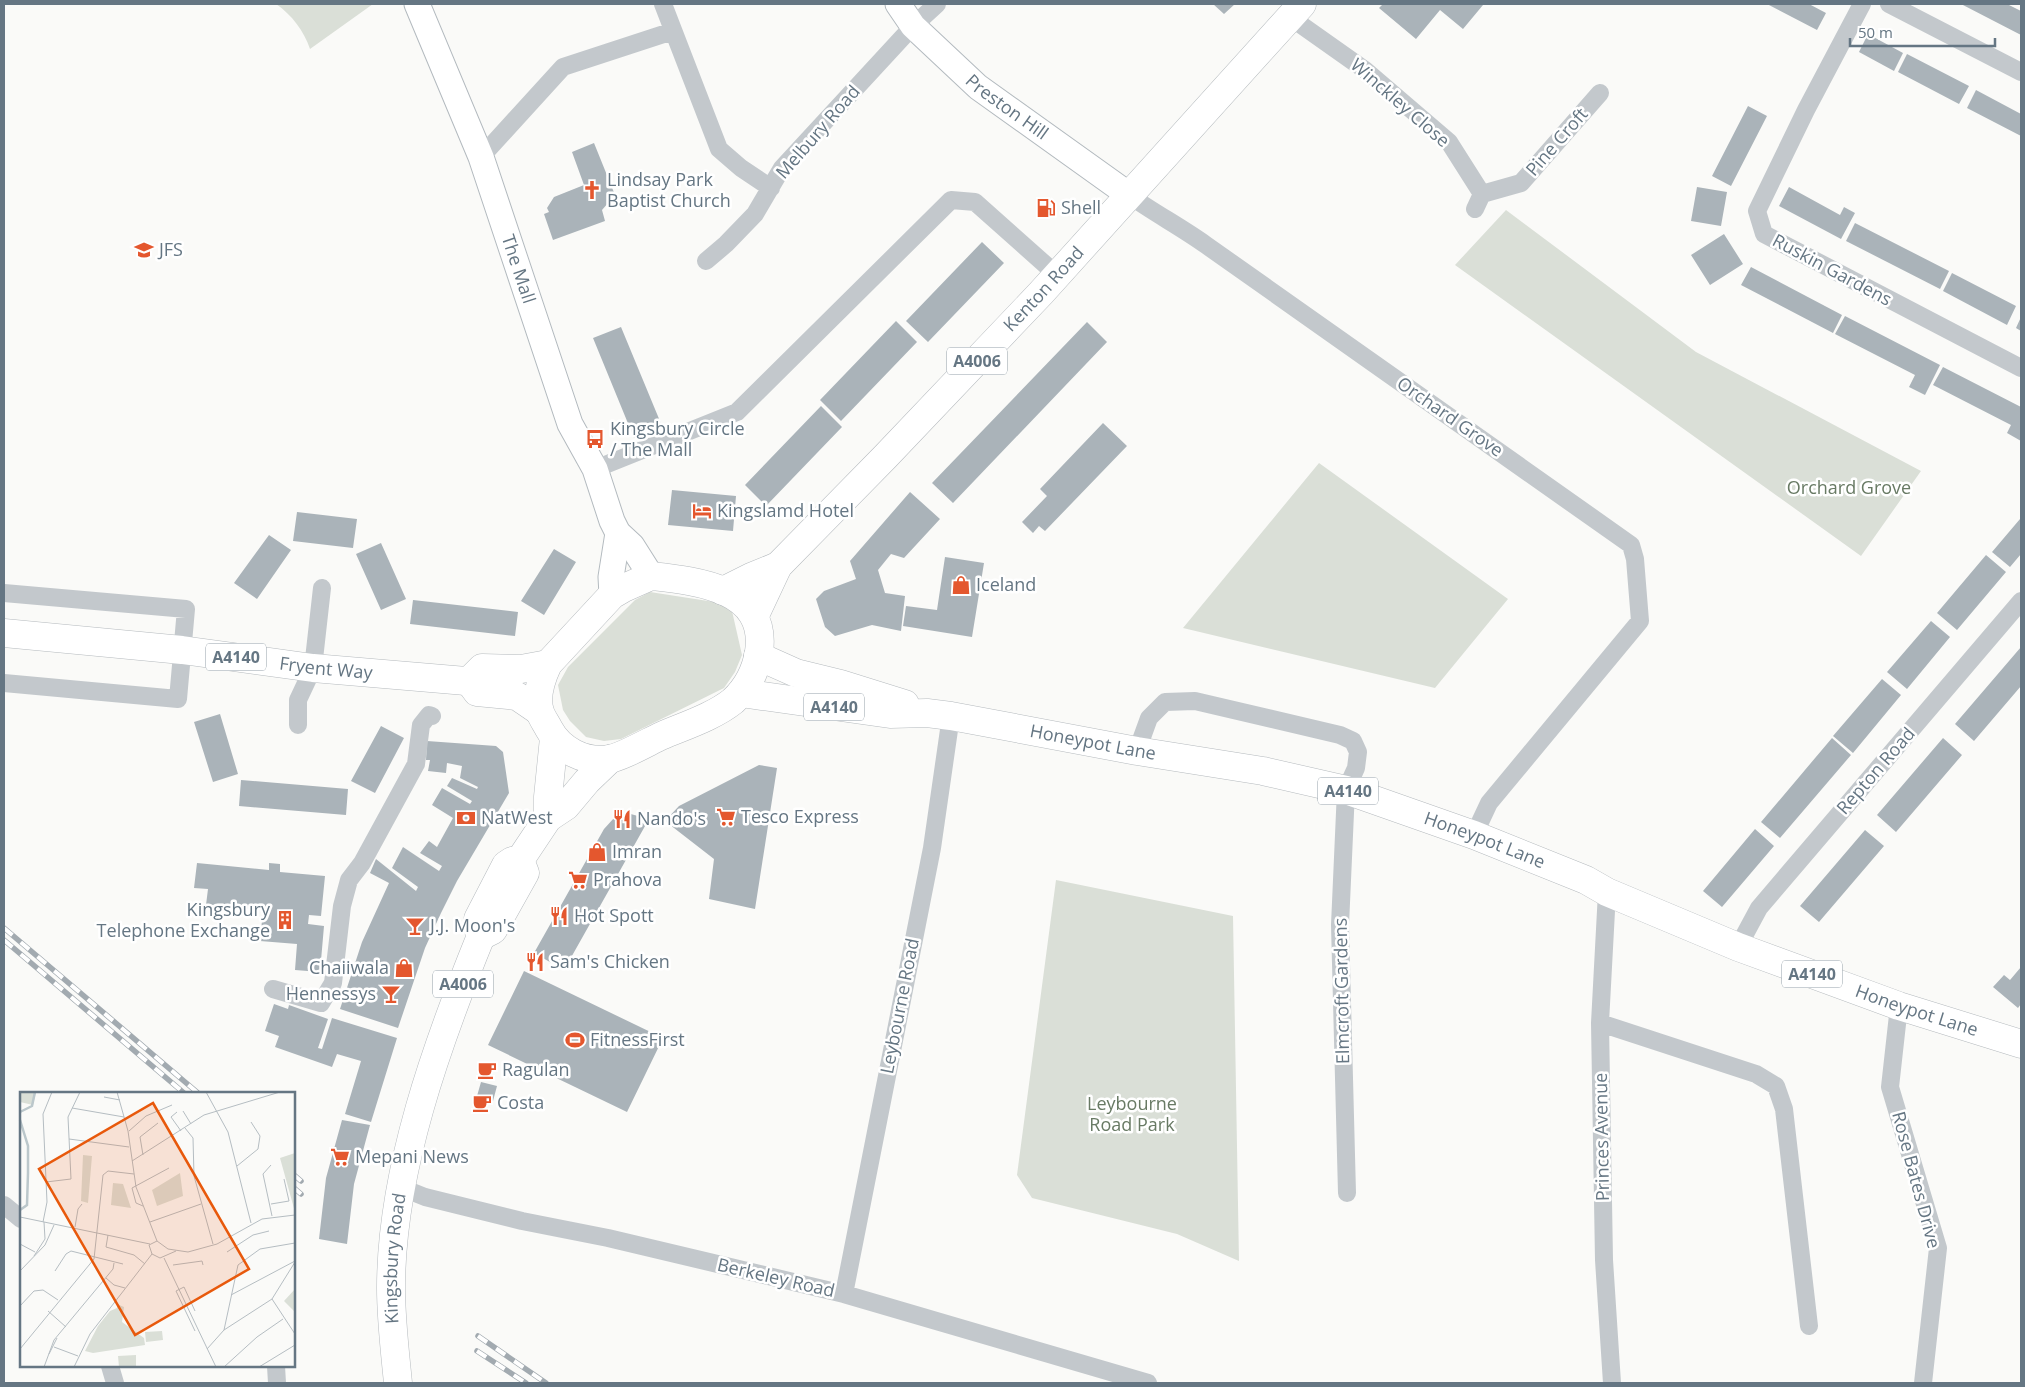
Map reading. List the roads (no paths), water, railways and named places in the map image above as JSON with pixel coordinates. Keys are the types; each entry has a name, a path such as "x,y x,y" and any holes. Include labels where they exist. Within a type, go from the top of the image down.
{"main road":[{"name":"Kenton Road","path":"755,615 778,566 892,450 1057,275 1296,10"},
{"name":"Kenton Road","path":"724,591 750,577 778,566"},
{"path":"651,576 674,579 724,591 736,597 755,615 759,631 758,656 752,676 741,693 731,702 713,713 610,759 582,758 568,750 554,738 539,711 542,678 548,664 612,595 651,576"},
{"name":"Fryent Way","path":"4,633 182,650 313,668 469,681 477,692 517,696 539,711"},
{"name":"Honeypot Lane","path":"758,656 796,673 893,699 939,715 1137,751 1263,771 1346,790 1474,835 1586,880 1608,892 1738,947 1899,1006 2021,1044"},
{"path":"469,681 482,668 521,669 548,664"},
{"name":"Honeypot Lane","path":"741,693 890,714 939,715"},
{"path":"548,818 548,797 554,738"},
{"name":"Kingsbury Road","path":"398,1383 391,1288 400,1187 440,1043 481,936 478,928 478,919 506,865 512,861 520,860 548,818 566,806 587,781 610,759"}],"street":[{"name":"The Mall","path":"417,4 481,157 570,424 595,469 612,521 618,533 632,546 651,576"},
{"path":"663,4 719,149 741,168 771,188"},
{"name":"Preston Hill","path":"898,4 913,26 978,87 1129,195"},
{"name":"Melbury Road","path":"706,261 726,244 755,214 782,168 913,26 937,4"},
{"name":"Ruskin Gardens","path":"1862,4 1806,110 1757,211 1764,234 2021,368"},
{"path":"1889,4 2021,72"},
{"name":"Winckley Close","path":"1296,10 1449,142 1479,201"},
{"path":"481,157 563,67 673,30"},
{"name":"Pine Croft","path":"1479,201 1521,183 1600,93"},
{"name":"Orchard Grove","path":"1129,195 1160,217 1171,220 1630,545 1635,559 1640,621 1489,804 1474,835"},
{"path":"595,469 737,412 951,200 975,202 1057,275"},
{"path":"612,595 612,577 618,533"},
{"path":"298,725 298,700 313,668 322,588"},
{"path":"4,593 186,609 178,699 4,683"},
{"name":"Repton Road","path":"1738,947 1758,908 2021,601"},
{"path":"1137,751 1149,718 1165,702 1195,701 1340,735 1352,742 1358,752 1356,768 1346,790"},
{"path":"273,989 321,1003 333,983 342,906 349,880 362,863 416,764 421,725 429,715 432,716"},
{"name":"Leybourne Road","path":"844,1294 932,848 939,715"},
{"name":"Elmcroft Gardens","path":"1346,790 1340,925 1347,1193"},
{"name":"Princes Avenue","path":"1608,892 1600,1023 1604,1260 1612,1383"},
{"name":"Rose Bates Drive","path":"1899,1006 1890,1086 1938,1248 1923,1383"},
{"path":"1600,1023 1756,1074 1776,1086 1784,1109 1809,1326"},
{"name":"Berkeley Road","path":"400,1187 425,1197 522,1221 608,1238 844,1294 1148,1383"},
{"path":"4,1205 20,1218"},
{"path":"110,1367 114,1383"},
{"path":"276,1367 278,1383"},
{"path":"386,1383 398,1383"}],"railway":[{"path":"4,928 197,1092"},
{"path":"4,940 183,1092"},
{"path":"295,1176 301,1181"},
{"path":"295,1189 301,1194"},
{"path":"478,1336 546,1383"},
{"path":"477,1351 526,1383"}],"place":[{"name":"Lindsay Park Baptist Church","path":"592,190"},
{"name":"Shell","path":"1046,208"},
{"name":"JFS","path":"144,250"},
{"name":"Kingsbury Circle / The Mall","path":"595,439"},
{"name":"Kingslamd Hotel","path":"702,511"},
{"name":"Iceland","path":"961,585"},
{"name":"Tesco Express","path":"726,817"},
{"name":"NatWest","path":"466,818"},
{"name":"Nando's","path":"622,819"},
{"name":"Imran","path":"597,852"},
{"name":"Prahova","path":"578,880"},
{"name":"Hot Spott","path":"559,916"},
{"name":"Kingsbury Telephone Exchange","path":"285,920"},
{"name":"J.J. Moon's","path":"415,926"},
{"name":"Sam's Chicken","path":"535,962"},
{"name":"Chaiiwala","path":"404,968"},
{"name":"Hennessys","path":"391,994"},
{"name":"FitnessFirst","path":"575,1040"},
{"name":"Ragulan","path":"487,1070"},
{"name":"Costa","path":"482,1103"},
{"name":"Mepani News","path":"340,1157"}],"park label":[{"name":"Leybourne Road Park","path":"1132,1114"}]}
